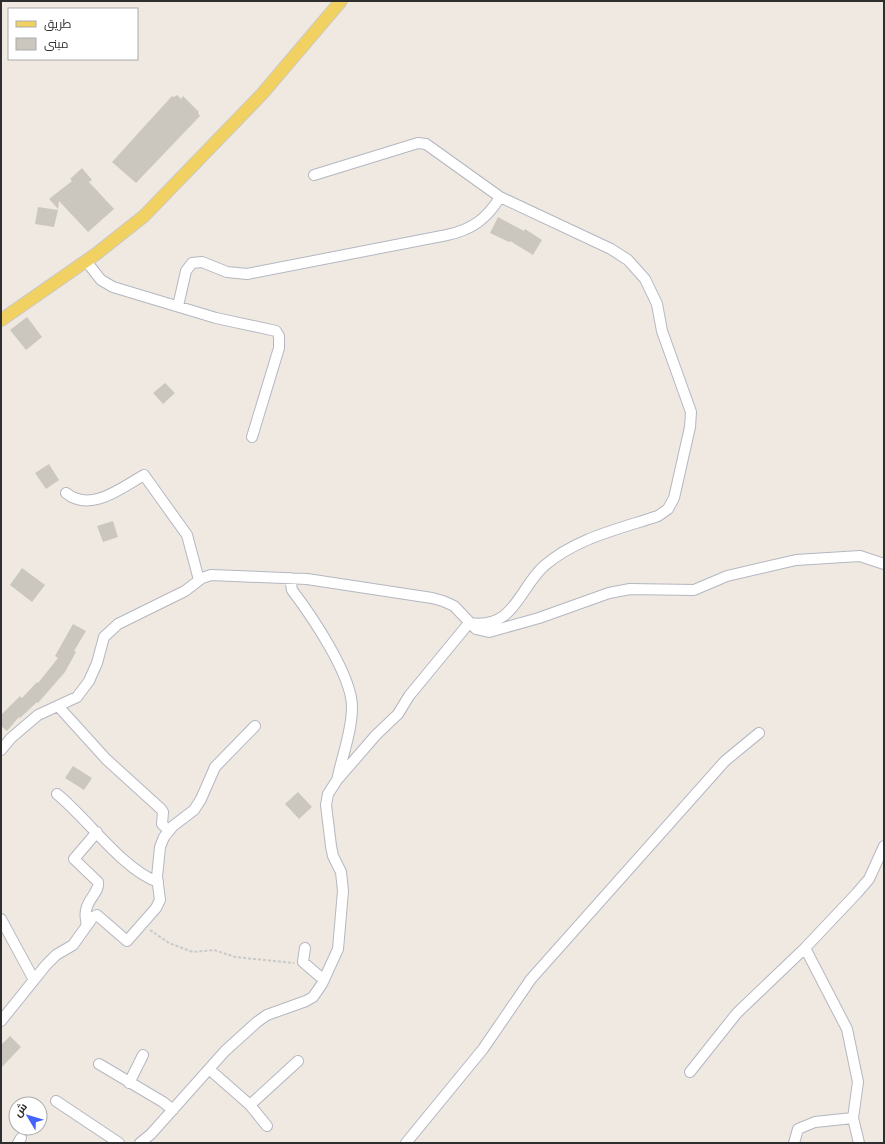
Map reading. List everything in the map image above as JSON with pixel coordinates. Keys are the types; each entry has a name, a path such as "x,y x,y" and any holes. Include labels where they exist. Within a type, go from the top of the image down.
{"main road":[{"path":"1,320 132,227 157,204 262,94 342,1"}],"street":[{"path":"314,175 413,144 422,143 430,146 500,197 603,244 635,266 645,279 654,297 662,331 690,407 691,421 674,498 668,509 658,516 578,543 545,566 514,607 504,616 486,624 469,623"},
{"path":"178,306 186,271 192,263 202,262 226,272 247,274 447,235 464,230 478,223 494,207 500,197"},
{"path":"86,261 101,280 113,287 216,318 276,331 279,336 279,348 252,437"},
{"path":"66,493 76,499 94,500 112,493 144,475 187,535 199,580"},
{"path":"1,750 11,738 38,715 77,697 97,663 104,637 110,630 118,624 185,591 199,580 211,575 290,578 443,601 454,606 469,623 482,632 489,632 539,618 609,593 630,589 694,590 727,576 809,558 860,556 884,564"},
{"path":"290,578 292,590 342,669 351,699 352,709 337,780"},
{"path":"140,1143 151,1134 225,1051 256,1022 267,1015 313,997 324,980 338,949 343,891 341,872 332,852 326,805 328,794 337,780 376,734 398,714 409,696 469,623"},
{"path":"58,706 106,759 161,809 163,812 162,824 169,831"},
{"path":"1,1021 51,960 77,940 87,925 97,915 127,941 156,908 160,900 158,882 160,847 169,831 194,810 201,799 215,767 255,726"},
{"path":"406,1143 483,1048 531,979 725,761 759,733"},
{"path":"57,794 132,866 149,878 158,882"},
{"path":"87,925 86,906 98,889 98,882 74,859 97,832"},
{"path":"690,1072 737,1013 805,948 869,879 884,846"},
{"path":"1,919 34,980"},
{"path":"305,948 303,962 324,980"},
{"path":"805,948 847,1029 858,1082 853,1118 859,1143"},
{"path":"129,1082 143,1054"},
{"path":"250,1105 298,1061"},
{"path":"99,1064 163,1102 172,1110"},
{"path":"209,1069 250,1105 267,1126"},
{"path":"56,1101 119,1143"},
{"path":"794,1143 798,1129 815,1122 853,1118"}],"path":[{"path":"142,924 169,943 193,952 214,950 235,957 291,963 303,962"}],"building":[{"path":"177,95 181,99 183,96 199,112 198,113 200,116 136,183 112,162 172,96 174,97"},
{"path":"82,168 92,180 89,182 114,209 88,232 59,201 58,209 49,199 72,181 70,179"},
{"path":"38,207 58,210 54,227 35,224"},
{"path":"498,217 524,231 525,229 542,240 533,255 510,241 509,242 490,233"},
{"path":"27,317 42,337 26,350 10,330"},
{"path":"165,383 175,393 163,404 153,393"},
{"path":"49,464 59,480 46,489 35,473"},
{"path":"113,521 118,537 103,542 97,526"},
{"path":"22,568 45,585 32,602 10,585"},
{"path":"73,624 86,631 74,651 76,652 65,672 38,703 37,702 20,718 19,717 7,731 1,726 1,715 20,696 22,698 37,682 38,683 58,658 55,656"},
{"path":"73,766 92,778 84,790 65,778"},
{"path":"298,792 312,807 299,819 285,804"},
{"path":"10,1036 21,1047 1,1068 1,1045"}]}
